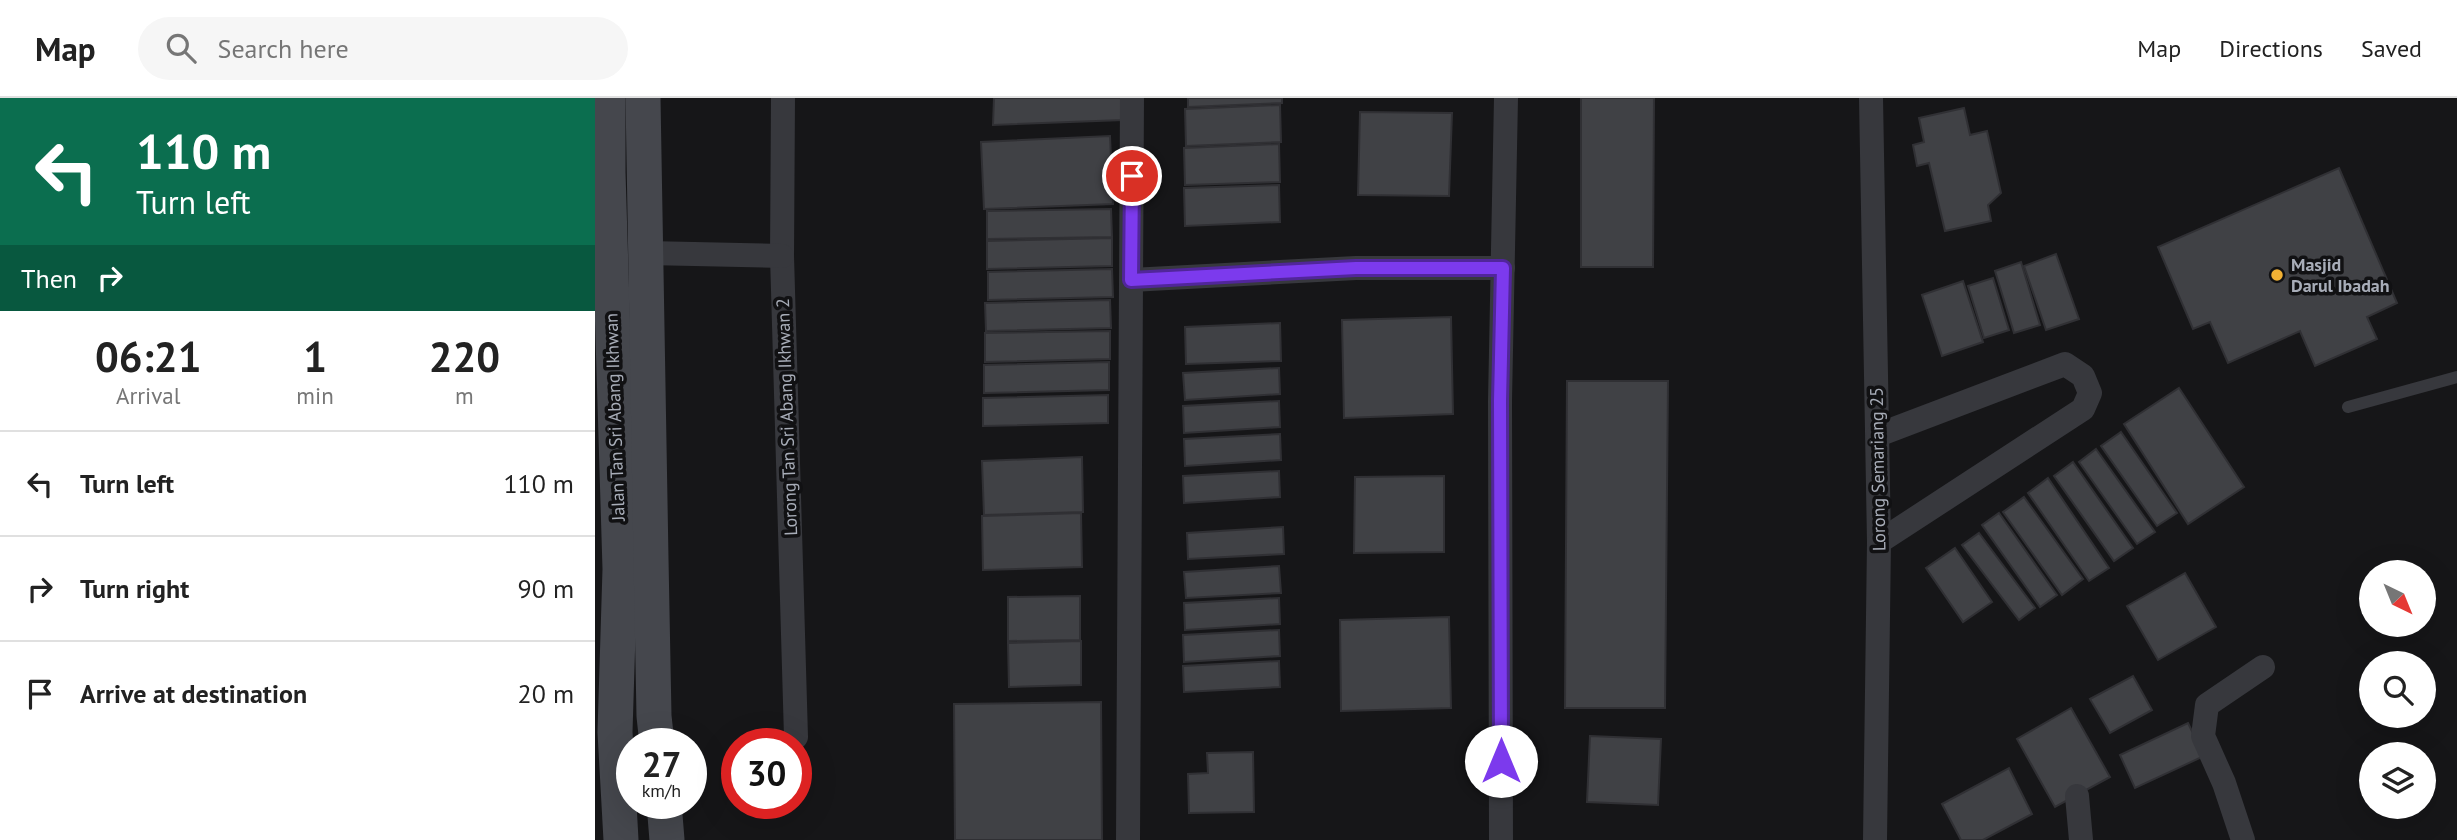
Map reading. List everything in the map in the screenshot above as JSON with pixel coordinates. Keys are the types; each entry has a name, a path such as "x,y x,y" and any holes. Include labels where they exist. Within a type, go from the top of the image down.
{"street":[{"name":"Jalan Tan Sri Abang Ikhwan","path":"608,98 602,185 635,564"},
{"name":"Jalan Tan Sri Abang Ikhwan","path":"635,564 647,253 643,98"},
{"name":"Lorong Tan Sri Abang Ikhwan 2","path":"783,98 782,256 796,728"},
{"path":"1128,840 1132,98"},
{"path":"1501,840 1500,401 1506,98"},
{"name":"Lorong Semariang 25","path":"1871,98 1879,542 1875,840"},
{"path":"647,253 782,256"},
{"path":"1131,280 1356,268 1503,268"},
{"path":"1878,435 2066,364 2083,376 2089,393 2083,409 1879,542"},
{"path":"595,782 605,768 615,732 635,564"},
{"path":"635,564 656,728"},
{"path":"2243,840 2224,783 2203,736 2207,705 2263,667"},
{"path":"615,732 621,840"},
{"path":"2077,796 2081,840"},
{"path":"665,819 667,840"}],"lane":[{"path":"2347,407 2457,377"}],"building":[{"path":"994,98 1121,98 1123,120 993,125"},
{"path":"1188,98 1282,98 1282,103 1188,107"},
{"path":"1581,98 1654,98 1653,267 1581,267"},
{"path":"1280,105 1281,142 1186,146 1185,109"},
{"path":"1964,108 1970,135 1987,131 2001,193 1988,205 1991,221 1945,231 1929,163 1917,166 1913,145 1924,142 1919,118"},
{"path":"1360,112 1452,113 1449,196 1358,195"},
{"path":"1110,136 1113,204 984,209 981,142"},
{"path":"1279,144 1280,182 1185,185 1184,148"},
{"name":"Masjid Darul Ibadah","path":"2339,168 2397,303 2367,317 2377,339 2315,366 2300,331 2228,363 2210,322 2193,329 2158,247"},
{"path":"1279,185 1280,222 1185,226 1184,188"},
{"path":"1111,209 1112,237 987,239 987,211"},
{"path":"1112,238 1112,266 987,269 987,241"},
{"path":"2056,254 2079,319 2046,330 2024,266"},
{"path":"2021,262 2040,325 2014,333 1995,271"},
{"path":"1112,269 1113,297 988,300 988,272"},
{"path":"1993,278 2009,330 1984,338 1968,286"},
{"path":"1963,281 1983,342 1942,356 1922,295"},
{"path":"1110,300 1111,328 986,331 985,303"},
{"path":"1451,317 1453,414 1344,418 1342,320"},
{"path":"1280,323 1281,361 1186,364 1185,327"},
{"path":"1110,331 1110,359 985,362 985,333"},
{"path":"1109,362 1109,390 984,393 984,365"},
{"path":"1279,368 1280,394 1185,400 1183,373"},
{"path":"1567,381 1668,381 1665,708 1565,708"},
{"path":"2179,388 2244,487 2188,524 2124,424"},
{"path":"1108,395 1108,423 983,426 983,398"},
{"path":"1279,401 1280,427 1184,433 1183,406"},
{"path":"2121,432 2177,513 2157,526 2101,446"},
{"path":"1280,434 1281,460 1185,466 1184,439"},
{"path":"2096,449 2155,532 2137,544 2079,462"},
{"path":"1082,457 1083,512 984,515 982,461"},
{"path":"2073,462 2133,548 2114,561 2054,476"},
{"path":"1279,471 1280,497 1184,503 1183,476"},
{"path":"1444,476 1444,552 1354,553 1355,477"},
{"path":"2048,478 2109,568 2089,581 2028,493"},
{"path":"2024,497 2083,579 2062,595 2003,512"},
{"path":"1081,513 1082,567 983,570 982,516"},
{"path":"1999,513 2057,595 2040,607 1982,525"},
{"path":"1283,527 1284,554 1188,559 1187,533"},
{"path":"1979,533 2035,608 2019,620 1962,545"},
{"path":"1955,548 1992,602 1963,622 1926,568"},
{"path":"1279,566 1281,593 1186,598 1184,572"},
{"path":"2185,573 2216,627 2158,660 2127,606"},
{"path":"1080,596 1080,640 1008,641 1008,597"},
{"path":"1279,598 1280,624 1185,630 1184,603"},
{"path":"1449,617 1451,708 1341,711 1340,620"},
{"path":"1279,630 1280,656 1184,662 1183,635"},
{"path":"1081,641 1081,685 1009,687 1008,643"},
{"path":"1279,661 1280,687 1184,692 1183,666"},
{"path":"2133,676 2152,710 2110,733 2090,699"},
{"path":"1101,702 1102,840 955,840 954,704"},
{"path":"2071,708 2110,777 2055,807 2017,739"},
{"path":"2188,723 2204,756 2135,788 2120,755"},
{"path":"1590,736 1661,739 1658,805 1587,802"},
{"path":"1253,752 1254,812 1189,813 1188,774 1208,773 1207,753"},
{"path":"2009,768 2032,814 1983,840 1961,840 1942,804"}],"place":[{"name":"Masjid Darul Ibadah","path":"2277,275"}],"route":[{"path":"1132,176 1131,280 1356,268 1503,268 1500,401 1501,761"}]}
